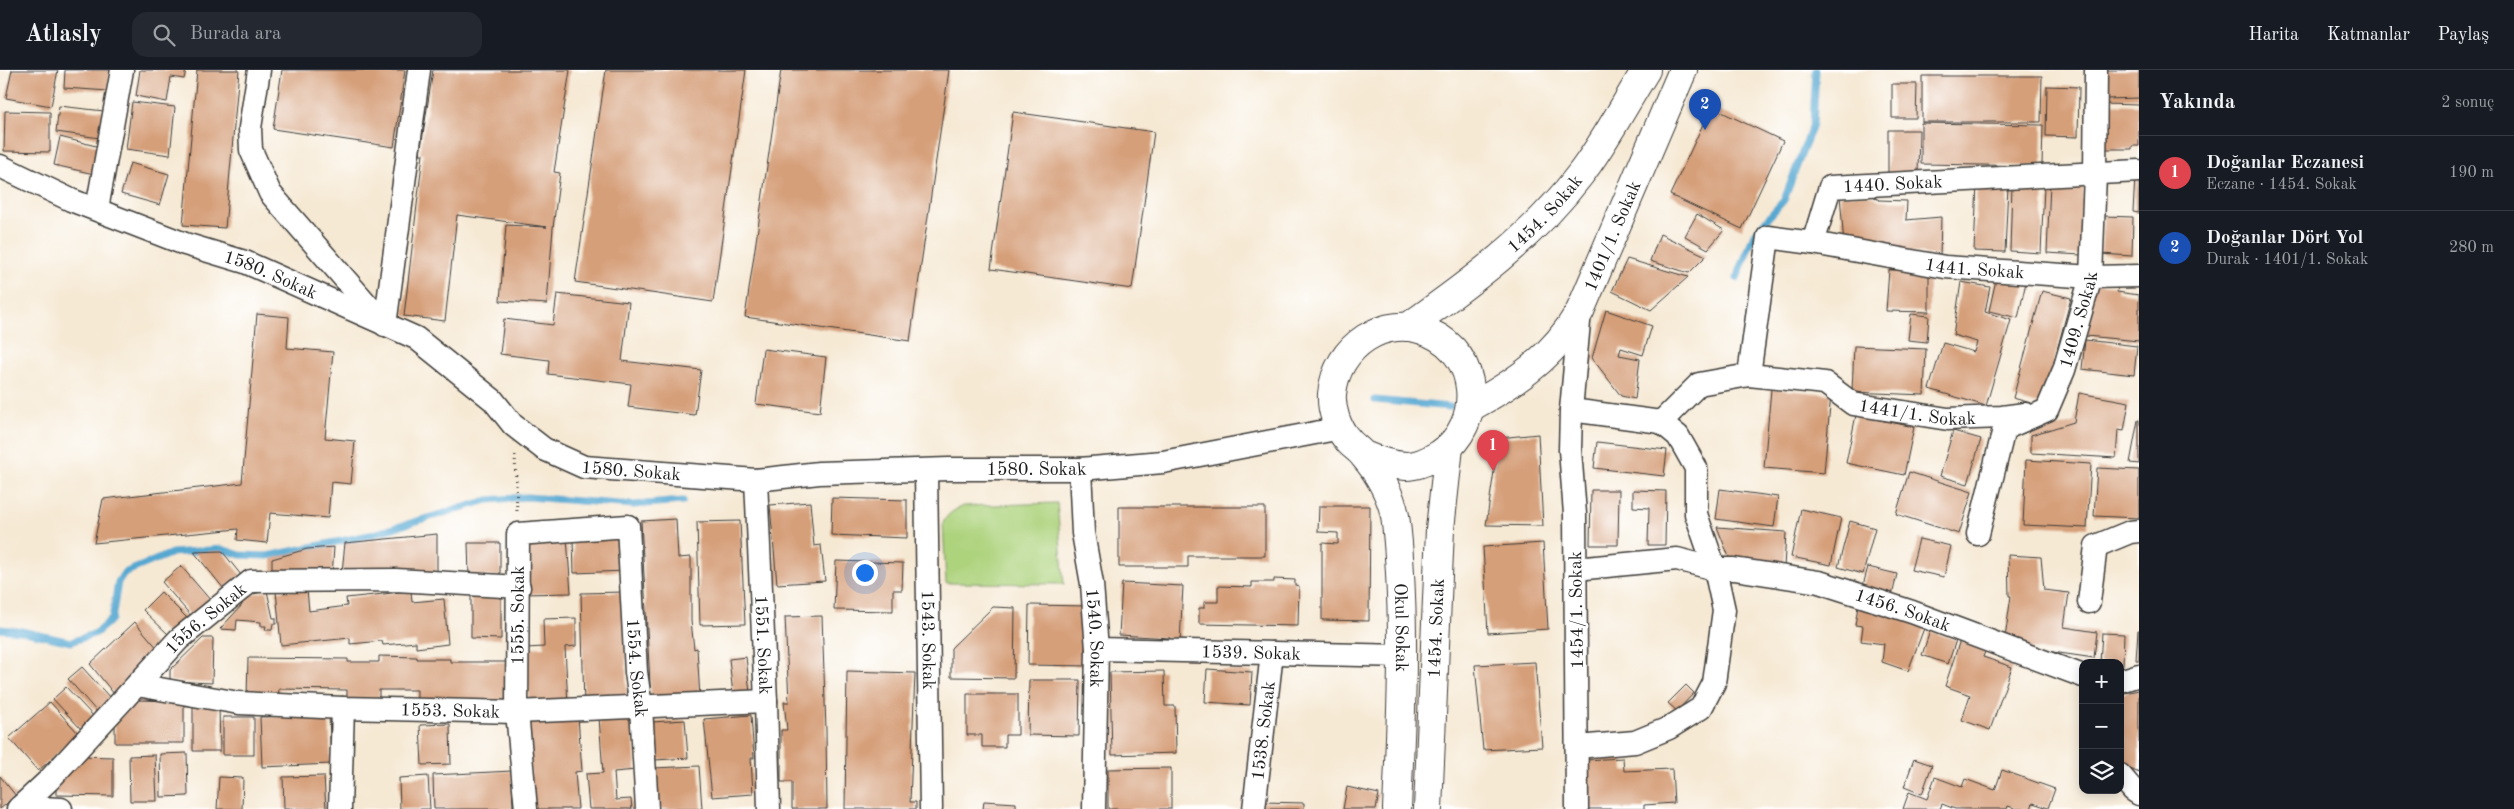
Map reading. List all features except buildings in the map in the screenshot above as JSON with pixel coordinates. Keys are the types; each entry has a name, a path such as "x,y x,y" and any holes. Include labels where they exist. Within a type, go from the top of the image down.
{"main road":[{"name":"1454. Sokak","path":"1408,327 1458,292 1521,241 1561,198 1580,175 1646,70"},
{"name":"1401/1. Sokak","path":"1580,311 1683,70"},
{"path":"1471,408 1516,382 1543,359 1568,333 1580,311"},
{"path":"1408,327 1430,333 1449,345 1454,351 1463,363 1471,385 1471,408 1463,429 1450,447 1430,460 1408,466 1385,464 1364,455 1347,439 1335,419 1332,396 1336,374 1346,353 1364,338 1385,328 1408,327"},
{"name":"1454. Sokak","path":"1428,809 1440,529 1450,447"},
{"name":"Okul Sokak","path":"1364,455 1382,483 1394,514 1399,550 1404,656 1397,809"}],"street":[{"path":"97,209 122,70"},
{"path":"260,70 250,128 251,150 270,193 385,325"},
{"path":"385,325 419,70"},
{"name":"1409. Sokak","path":"2047,410 2064,370 2092,277 2096,70"},
{"name":"1580. Sokak","path":"0,166 97,209 185,244 245,262 416,338 493,400 514,425 544,449 584,467 756,480 819,473 1080,469 1163,462 1340,428"},
{"name":"1440. Sokak","path":"1813,244 1830,187 2139,171"},
{"path":"1749,375 1768,237 1813,244"},
{"name":"1441. Sokak","path":"1813,244 1944,267 2092,277 2139,276"},
{"name":"1401/1. Sokak","path":"1571,410 1580,311"},
{"name":"1441/1. Sokak","path":"1661,422 1698,384 1749,375 1825,383 1853,404 1948,420 2002,417 2047,410"},
{"path":"1571,410 1661,422 1678,436 1696,468 1696,514 1715,569 1724,610 1714,683 1702,708 1669,728 1635,742 1577,747"},
{"name":"1454/1. Sokak","path":"1571,410 1570,450 1575,514 1576,569 1577,809"},
{"path":"1978,534 2004,429 2047,410"},
{"name":"1540. Sokak","path":"1080,469 1083,533 1092,584 1097,649 1094,809"},
{"name":"1543. Sokak","path":"926,471 931,809"},
{"name":"1551. Sokak","path":"756,480 769,809"},
{"name":"1555. Sokak","path":"526,809 517,712 518,534 628,526"},
{"name":"1554. Sokak","path":"628,526 636,672 642,707 647,809"},
{"path":"2088,602 2096,546 2130,532 2139,531"},
{"name":"1456. Sokak","path":"1576,569 1677,559 1715,569 1734,569 1819,582 1921,616 2079,675"},
{"name":"1556. Sokak","path":"19,808 48,780 179,639 251,581 396,580 519,586"},
{"name":"1539. Sokak","path":"1097,649 1404,656"},
{"name":"1538. Sokak","path":"1254,809 1272,653"},
{"path":"2124,680 2139,675"},
{"name":"1553. Sokak","path":"137,685 238,703 344,708 517,712 766,701"},
{"path":"340,809 344,708"},
{"path":"2124,779 2139,794"},
{"path":"19,808 62,809"}],"path":[{"path":"516,485 517,518"}],"green space":[{"path":"1057,503 1064,584 946,583 943,523 952,512 964,506"}],"waterway":[{"path":"1737,278 1754,234 1784,200 1813,124 1816,70"},
{"path":"1375,400 1450,407"},
{"path":"0,629 21,631 71,642 96,633 112,619 118,582 124,573 172,553 222,549 240,555 267,556 370,535 488,500 527,497 633,505 683,501"}],"place":[{"name":"Doğanlar Dört Yol","path":"1705,130"},
{"name":"Doğanlar Eczanesi","path":"1493,471"}]}
